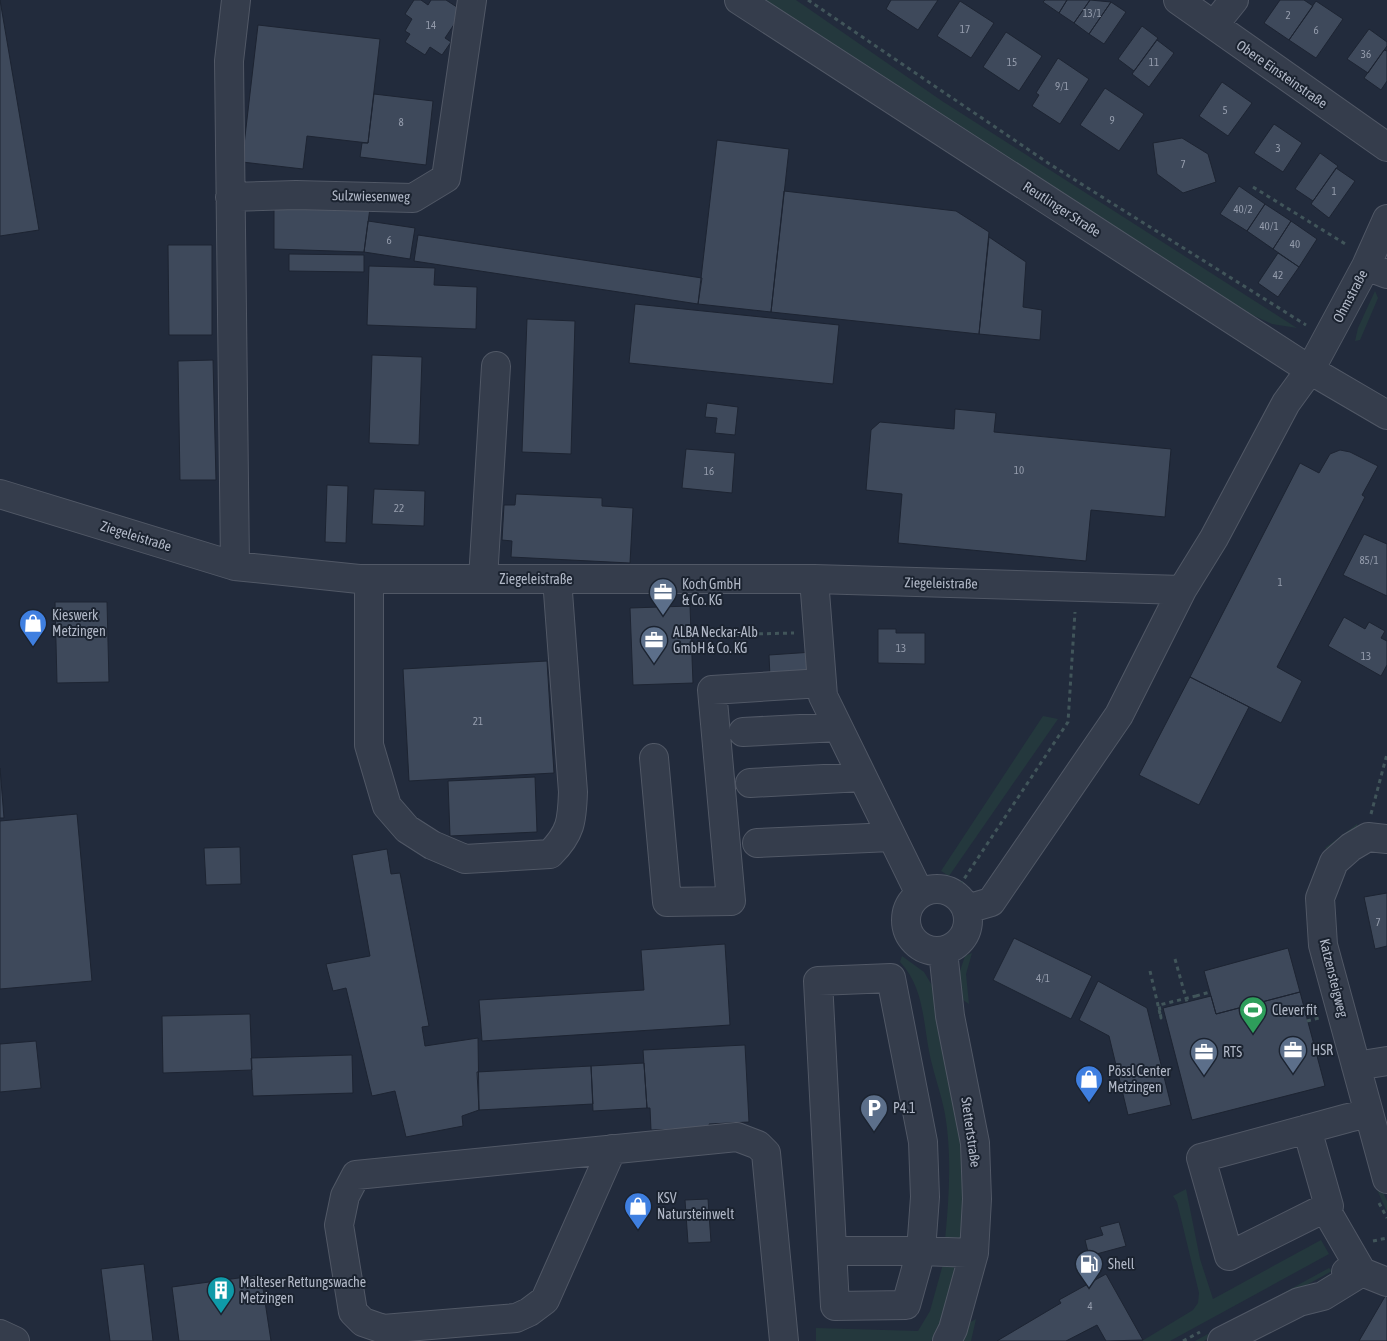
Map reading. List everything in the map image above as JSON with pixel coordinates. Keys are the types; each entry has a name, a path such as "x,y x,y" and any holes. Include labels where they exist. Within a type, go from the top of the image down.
{"street":[{"path":"235,566 229,61 236,0"},
{"name":"Sulzwiesenweg","path":"230,197 296,195 413,198 446,178 472,0"},
{"name":"Reutlinger Straße","path":"739,0 1310,370 1387,415"},
{"name":"Obere Einsteinstraße","path":"1178,0 1387,147"},
{"path":"1214,26 1234,0"},
{"name":"Ohmstraße","path":"960,902 991,902 1119,715 1182,590 1214,538 1286,403 1310,370 1374,266 1387,220"},
{"path":"483,579 496,366"},
{"name":"Ziegeleistraße","path":"0,494 235,566 369,579 814,579 1182,590"},
{"path":"369,579 369,745 387,806 407,829 432,845 465,859 550,854 563,841 572,821 573,792 557,579"},
{"path":"814,579 823,696 920,894"},
{"path":"654,758 666,902 731,901 712,690 822,683"},
{"path":"743,732 838,727"},
{"path":"750,783 862,777"},
{"path":"757,843 891,837"},
{"name":"Katzensteigweg","path":"1378,838 1351,847 1334,862 1320,898 1323,945 1387,1179"},
{"path":"932,890 944,890 960,902 968,927 963,938 954,946 943,951 931,950 920,946 911,937 906,926 906,914 912,902 920,894 932,890"},
{"name":"Stettertstraße","path":"943,951 950,1016 975,1143 977,1199 974,1253 953,1329 947,1341"},
{"path":"891,978 924,1142 922,1251 906,1305 835,1306 818,981 891,978"},
{"path":"1356,1066 1387,1061"},
{"path":"1307,1129 1329,1206 1230,1256 1201,1158 1307,1129 1369,1113"},
{"path":"612,1149 545,1300 529,1312 516,1318 384,1329 363,1322 353,1312 339,1225 345,1196 356,1175 612,1149 737,1137 758,1145 766,1153 784,1341"},
{"path":"1319,1211 1355,1272 1387,1282"},
{"path":"833,1250 974,1253"},
{"path":"1222,1341 1299,1302 1323,1296 1355,1272"},
{"path":"0,1334 15,1341"}],"path":[{"path":"808,0 1048,163 1328,338"},
{"path":"1253,187 1374,266"},
{"path":"960,902 1068,722 1080,587"},
{"path":"711,634 818,632"},
{"path":"1378,838 1371,815 1387,754"},
{"path":"1175,959 1186,1000"},
{"path":"1150,971 1161,1018 1159,1005 1186,1000 1210,992"}],"green space":[{"path":"766,0 796,0 942,101 1297,328 1272,324 1248,313 933,114"},
{"path":"1375,291 1378,298 1360,340 1355,341 1358,328"},
{"path":"1043,716 1058,719 949,876 941,871"},
{"path":"1357,824 1359,833 1332,851 1325,848"},
{"path":"972,953 966,974 969,1004 960,998 959,974 965,956"},
{"path":"902,956 924,972 933,987 967,1160 963,1239 945,1240 949,1193 949,1161 945,1114 931,1059 918,992 908,971 900,962"},
{"path":"1371,1176 1377,1178 1387,1201 1387,1212"},
{"path":"1186,1189 1200,1259 1213,1299 1321,1240 1329,1254 1170,1341 1142,1341 1193,1310 1198,1303 1199,1293 1177,1202 1173,1196"},
{"path":"943,1264 952,1266 957,1270 941,1327 931,1341 816,1341 816,1328 918,1331 930,1311"},
{"path":"1329,1268 1332,1271 1204,1341 1195,1341"},
{"path":"976,1319 971,1341 963,1341 967,1324"}],"building":[{"path":"0,0 39,230 0,236"},
{"path":"414,0 421,0 428,5 431,0 446,0 463,11 445,38 451,42 442,55 430,47 425,55 405,42 410,34 405,31 412,19 405,14"},
{"path":"891,0 938,0 918,30 886,9"},
{"path":"1045,0 1067,0 1059,13 1043,2"},
{"path":"1067,0 1090,0 1074,23 1059,13"},
{"path":"1090,0 1111,2 1089,34 1074,23"},
{"path":"1280,0 1304,0 1313,6 1289,40 1264,23"},
{"path":"960,1 994,23 971,58 937,36"},
{"path":"1316,1 1343,19 1316,58 1289,40"},
{"path":"1111,2 1126,12 1104,44 1089,34"},
{"path":"258,25 380,39 368,143 307,136 303,169 242,162"},
{"path":"1142,26 1158,38 1134,71 1118,59"},
{"path":"1369,29 1387,42 1387,46 1368,73 1347,59"},
{"path":"1006,32 1042,56 1019,91 983,67"},
{"path":"1157,40 1174,53 1149,87 1132,74"},
{"path":"1384,50 1387,51 1387,81 1381,90 1364,78"},
{"path":"1058,58 1089,79 1060,124 1032,106 1039,95 1036,93"},
{"path":"1222,82 1252,103 1228,136 1199,116"},
{"path":"1105,88 1144,114 1119,151 1080,125"},
{"path":"374,94 433,101 426,165 360,157 362,143 368,143"},
{"path":"1274,124 1302,143 1283,172 1254,153"},
{"path":"1182,138 1208,154 1216,182 1183,193 1157,174 1153,143"},
{"path":"717,140 789,149 771,312 698,304"},
{"path":"1320,153 1338,166 1313,201 1295,189"},
{"path":"1336,168 1355,181 1329,218 1311,204"},
{"path":"1239,186 1265,204 1247,231 1220,214"},
{"path":"784,191 956,211 989,232 979,334 771,312"},
{"path":"1265,204 1291,221 1273,249 1247,231"},
{"path":"370,208 364,252 274,249 274,209"},
{"path":"368,221 415,228 410,259 364,252"},
{"path":"1291,221 1317,239 1299,267 1273,249"},
{"path":"418,235 702,278 698,304 414,261"},
{"path":"989,237 1026,262 1023,307 1042,310 1040,340 979,334"},
{"path":"168,245 212,245 212,335 169,335"},
{"path":"1278,253 1299,267 1278,297 1258,283"},
{"path":"289,254 364,255 364,272 289,271"},
{"path":"369,266 435,268 434,285 477,287 476,329 367,325"},
{"path":"635,304 839,325 833,384 629,363"},
{"path":"527,319 575,321 571,454 522,452"},
{"path":"372,355 422,357 419,445 369,443"},
{"path":"213,360 216,480 180,480 178,361"},
{"path":"707,403 738,407 735,435 715,433 717,418 705,417"},
{"path":"955,409 996,413 994,432 1171,449 1165,517 1091,510 1086,561 898,543 902,494 866,490 871,430 880,422 954,429"},
{"path":"686,449 735,453 732,493 682,488"},
{"path":"1340,450 1350,452 1378,466 1362,495 1365,497 1277,667 1302,681 1281,723 1190,677 1300,463 1319,473 1330,454"},
{"path":"327,485 348,486 346,543 325,542"},
{"path":"374,489 425,491 424,526 372,524"},
{"path":"516,494 602,498 602,506 633,508 630,563 511,557 512,541 502,540 504,505 515,505"},
{"path":"1364,534 1387,544 1387,596 1343,575"},
{"path":"55,602 107,602 109,682 57,683"},
{"path":"690,606 693,683 633,685 630,608"},
{"path":"1344,617 1365,629 1369,622 1385,631 1381,638 1387,641 1387,665 1381,676 1328,646"},
{"path":"878,629 896,629 896,633 925,633 925,664 878,663"},
{"path":"813,652 815,675 770,677 769,655"},
{"path":"547,661 554,773 409,781 403,669"},
{"path":"1190,677 1249,707 1199,805 1139,775"},
{"path":"0,768 4,818 0,818"},
{"path":"535,777 537,832 450,836 448,781"},
{"path":"77,814 92,981 0,989 0,821"},
{"path":"240,847 241,884 206,885 204,848"},
{"path":"387,849 391,874 400,873 429,1026 422,1027 425,1046 478,1038 479,1110 462,1116 463,1126 406,1137 395,1091 372,1096 346,988 333,991 326,964 370,956 352,855"},
{"path":"1387,893 1387,946 1375,949 1364,897"},
{"path":"1014,938 1092,976 1071,1019 993,980"},
{"path":"725,944 730,1025 482,1041 479,1000 644,990 641,950"},
{"path":"1288,948 1300,992 1216,1014 1204,971"},
{"path":"1098,981 1147,1008 1171,1105 1128,1115 1109,1036 1079,1020"},
{"path":"1300,992 1325,1086 1192,1120 1163,1008 1211,996 1216,1014"},
{"path":"250,1014 252,1070 163,1073 162,1016"},
{"path":"36,1041 41,1088 0,1092 0,1044"},
{"path":"745,1045 749,1122 709,1124 710,1128 651,1130 650,1108 647,1108 643,1050"},
{"path":"352,1055 353,1093 253,1096 251,1058"},
{"path":"644,1063 647,1108 593,1111 591,1066"},
{"path":"591,1066 593,1104 479,1110 477,1072"},
{"path":"708,1199 711,1242 688,1243 685,1200"},
{"path":"1119,1222 1126,1246 1089,1256 1085,1240 1103,1235 1100,1227"},
{"path":"144,1264 153,1341 110,1341 101,1269"},
{"path":"1106,1274 1143,1340 1106,1341 1097,1325 1066,1341 997,1341 1061,1303 1059,1300"},
{"name":"Malteser Rettungswache Metzingen","path":"261,1275 271,1341 179,1341 172,1287"},
{"path":"1387,1293 1387,1341 1359,1341"}],"place":[{"name":"Koch GmbH & Co. KG","path":"663,616"},
{"name":"Kieswerk Metzingen","path":"33,647"},
{"name":"ALBA Neckar-Alb GmbH & Co. KG","path":"654,664"},
{"name":"Clever fit","path":"1253,1034"},
{"name":"HSR","path":"1293,1074"},
{"name":"RTS","path":"1204,1076"},
{"name":"Pössl Center Metzingen","path":"1089,1103"},
{"name":"P4.1","path":"874,1132"},
{"name":"KSV Natursteinwelt","path":"638,1230"},
{"name":"Shell","path":"1089,1288"},
{"name":"Malteser Rettungswache Metzingen","path":"221,1314"}]}
